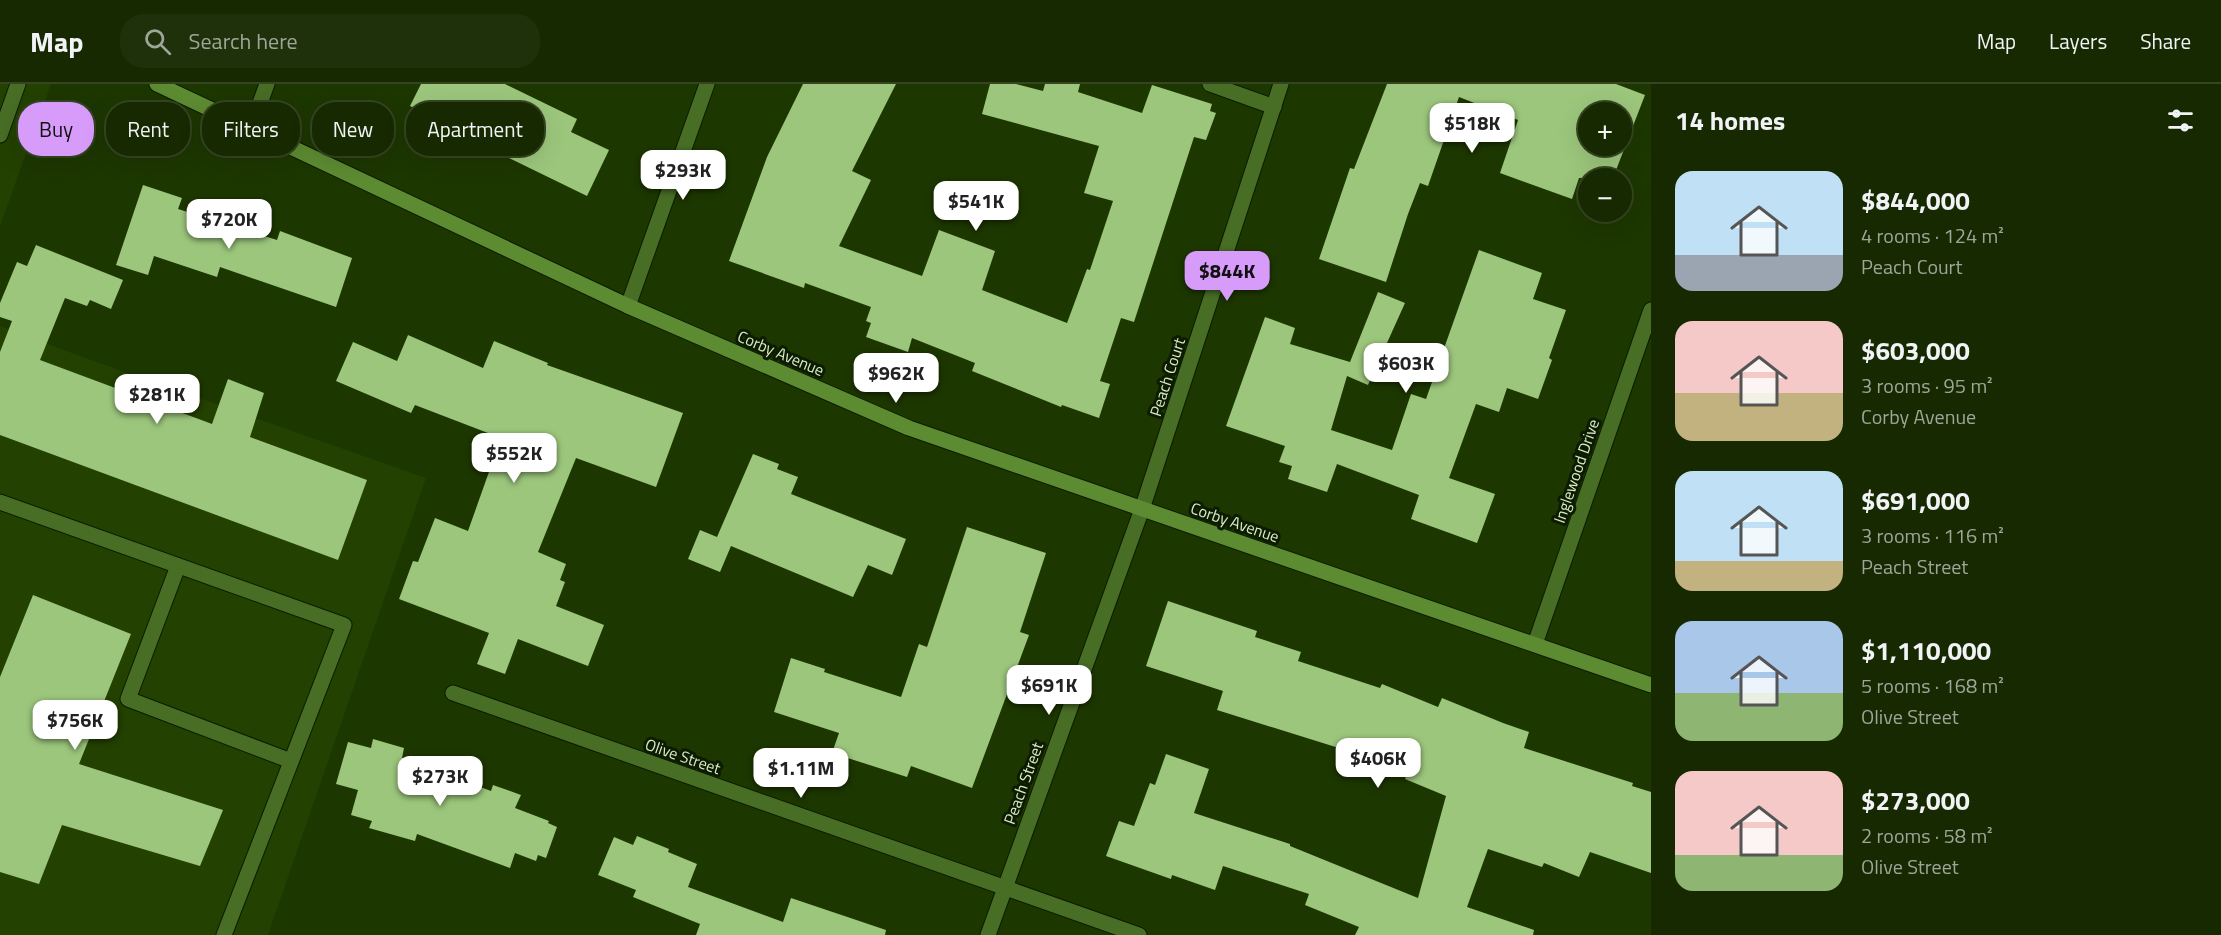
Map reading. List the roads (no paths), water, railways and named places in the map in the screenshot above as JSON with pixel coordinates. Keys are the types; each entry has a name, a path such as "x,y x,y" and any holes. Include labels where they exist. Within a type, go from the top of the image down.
{"street":[{"path":"0,135 18,84"},
{"name":"Corby Avenue","path":"157,84 202,105"},
{"path":"260,102 267,84"},
{"path":"628,306 707,84"},
{"path":"1210,84 1274,107"},
{"name":"Peach Court","path":"1142,509 1281,84"},
{"name":"Corby Avenue","path":"300,151 628,306 909,428 1651,685"},
{"name":"Inglewood Drive","path":"1535,644 1651,310"},
{"path":"0,502 344,625 224,935"},
{"name":"Peach Street","path":"987,935 1142,509"},
{"path":"178,566 128,699 291,761"},
{"name":"Olive Street","path":"453,693 1139,935"}]}
